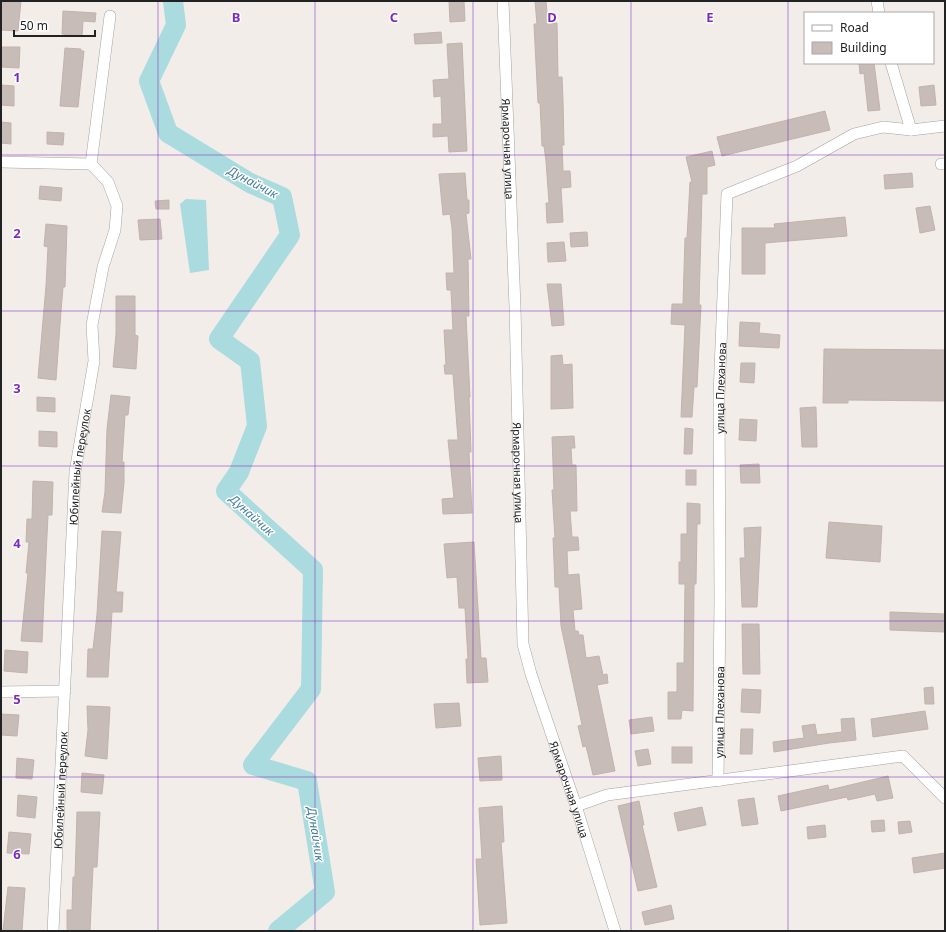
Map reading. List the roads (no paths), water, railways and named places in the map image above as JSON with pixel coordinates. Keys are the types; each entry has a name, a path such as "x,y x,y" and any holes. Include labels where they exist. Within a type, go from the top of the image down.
{"street":[{"name":"Ярмарочная улица","path":"503,1 515,307 523,644 531,674 576,806 615,931"},
{"path":"877,1 879,12"},
{"path":"1,162 91,164 110,16"},
{"path":"891,64 911,130 945,126"},
{"name":"улица Плеханова","path":"718,781 720,599 719,396 727,194 796,166 854,134 883,127 911,130"},
{"name":"Юбилейный переулок","path":"53,931 74,472 94,361 92,325 102,267 115,230 117,206 108,182 91,164"},
{"path":"1,692 65,691"},
{"path":"576,806 607,796 903,756 945,798"}],"water":[{"path":"186,199 206,200 209,270 190,273 180,204"}],"waterway":[{"name":"Дунайчик","path":"173,1 176,25 149,81 168,133 250,183 282,197 290,235 219,339 250,361 257,426 239,472 226,491 313,570 311,689 253,765 307,781 325,892 278,931"}]}
